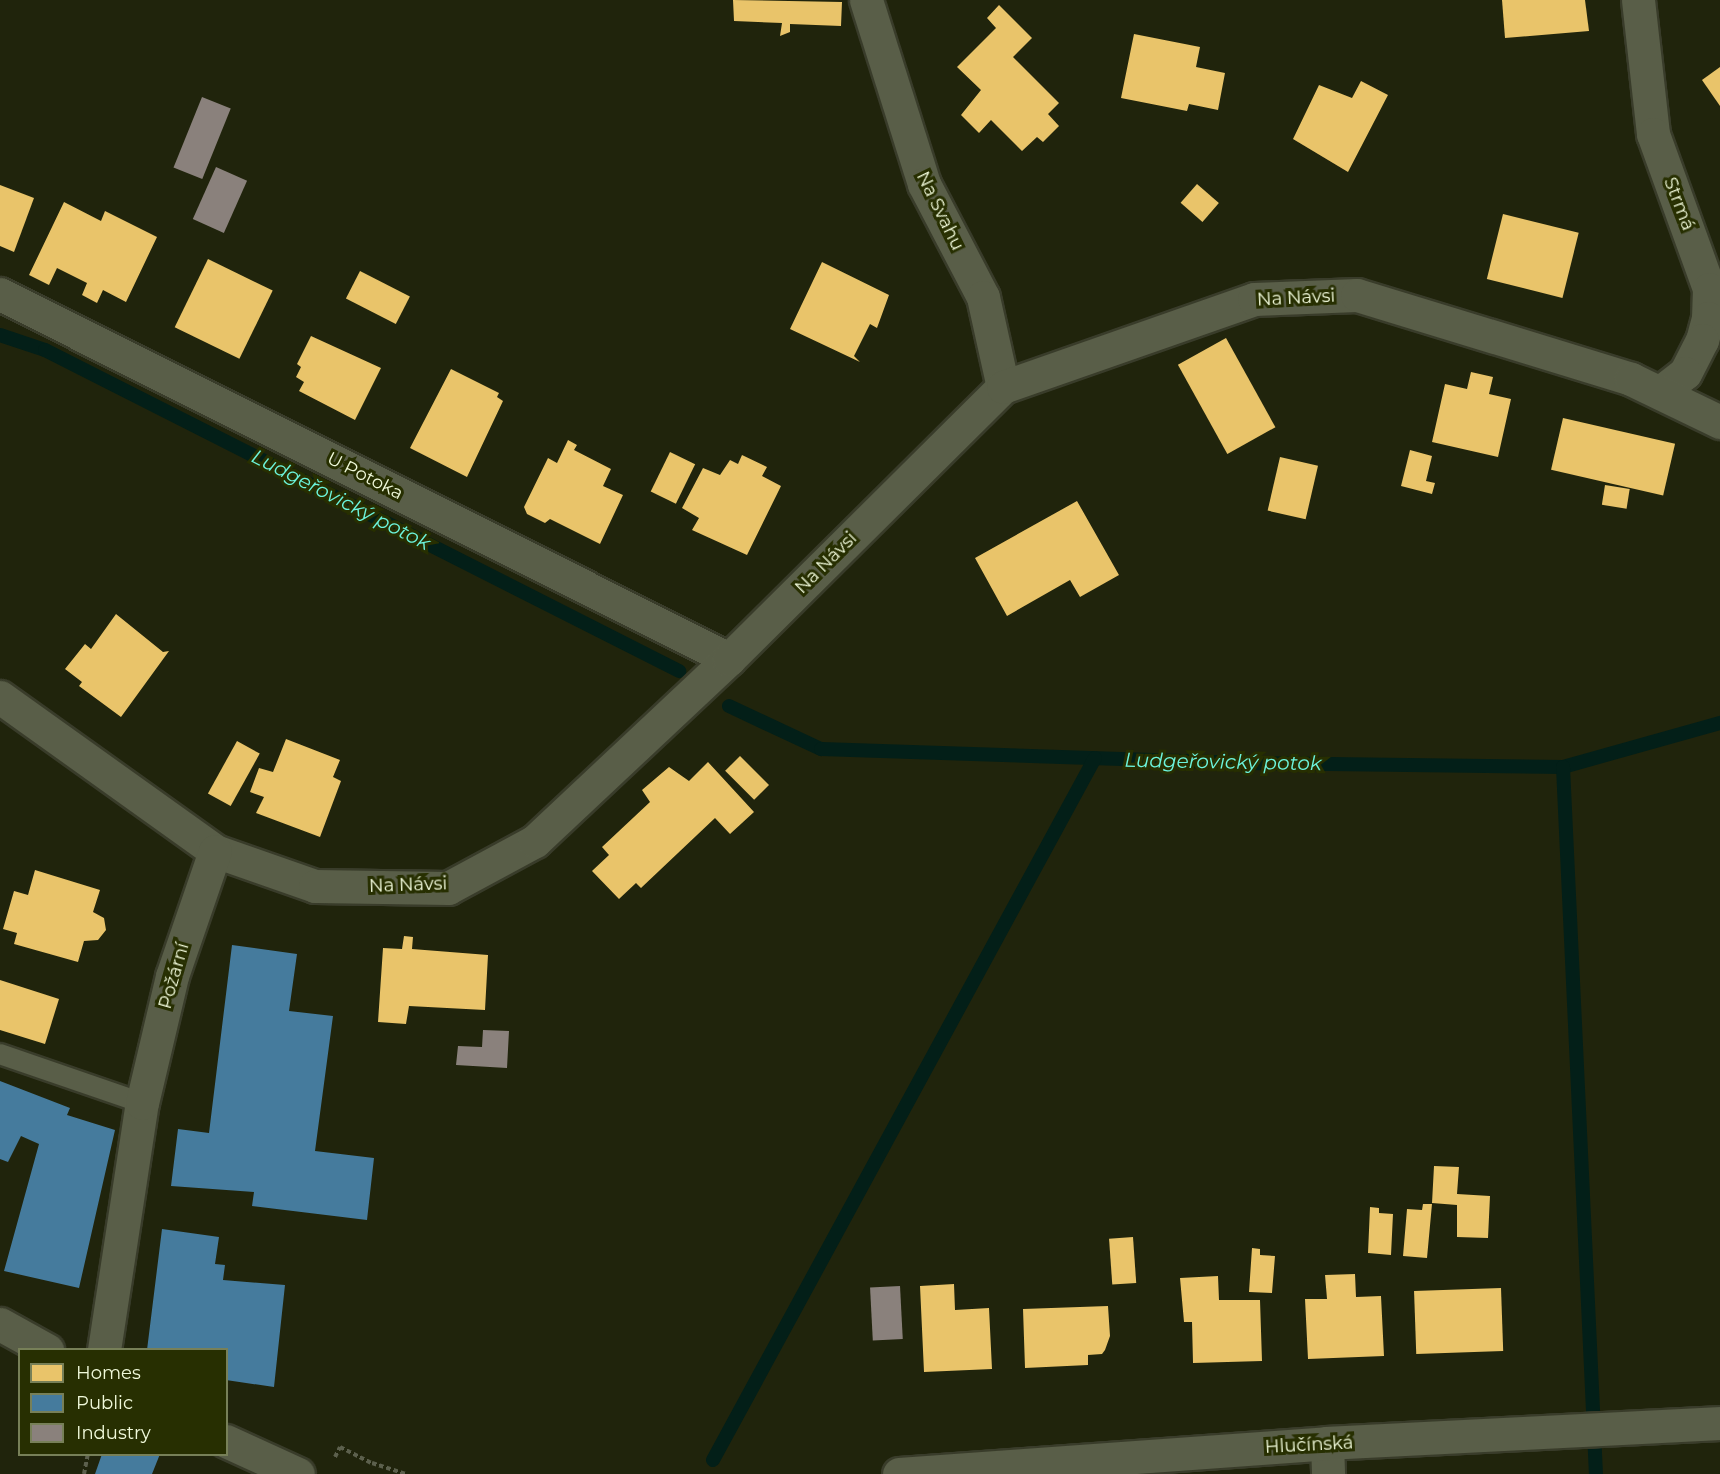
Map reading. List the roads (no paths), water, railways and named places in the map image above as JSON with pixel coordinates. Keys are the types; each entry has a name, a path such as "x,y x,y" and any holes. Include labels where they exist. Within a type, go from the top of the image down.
{"street":[{"name":"Na Svahu","path":"866,0 924,183 983,297 1003,387"},
{"name":"Strmá","path":"1638,0 1653,134 1709,289 1708,318 1702,340 1685,373 1661,392"},
{"name":"U Potoka","path":"0,294 729,659"},
{"name":"Na Návsi","path":"0,697 215,851 315,886 448,888 535,841 729,659 1003,387 1254,299 1357,295 1631,378 1720,422"},
{"name":"Požární","path":"104,1348 142,1103 172,976 215,851"},
{"path":"0,1324 42,1348"},
{"name":"Hlučínská","path":"899,1474 1328,1459 1720,1423"},
{"path":"228,1442 298,1474"}],"lane":[{"path":"0,1054 142,1103"}],"waterway":[{"name":"Ludgeřovický potok","path":"0,335 45,350 679,671"},
{"name":"Ludgeřovický potok","path":"729,706 821,749 1242,763 1563,767 1720,723"},
{"path":"713,1460 1095,758"},
{"path":"1563,767 1596,1474"}]}
